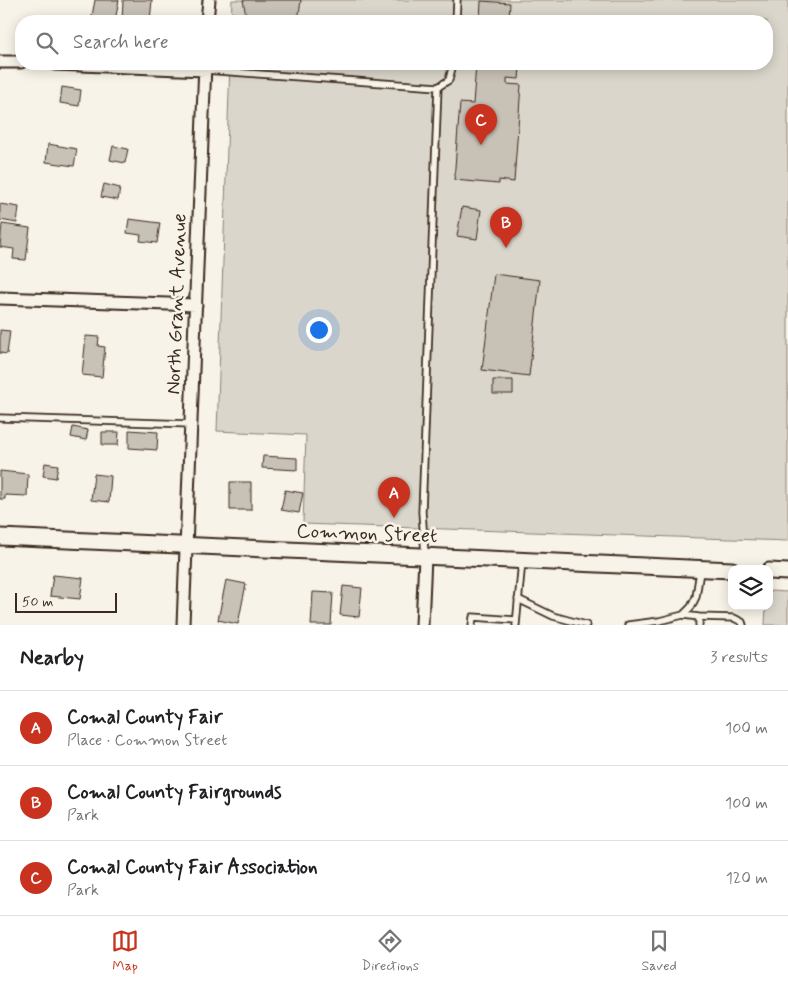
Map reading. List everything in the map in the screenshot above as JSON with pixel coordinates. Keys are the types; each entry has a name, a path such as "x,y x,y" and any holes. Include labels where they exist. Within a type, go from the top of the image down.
{"main road":[{"name":"Common Street","path":"0,537 187,547 728,570"},
{"path":"773,572 788,572"}],"street":[{"path":"208,15 209,0"},
{"path":"0,62 15,62"},
{"name":"North Grant Avenue","path":"183,625 205,70"},
{"path":"0,298 196,306"},
{"path":"422,625 425,557"}],"lane":[{"path":"456,15 457,0"},
{"path":"238,70 438,88 449,80 452,70"},
{"path":"425,557 422,512 438,88"},
{"path":"0,418 191,424"},
{"path":"472,625 473,617 516,622 522,561"},
{"path":"683,615 691,607 696,597 700,569"},
{"path":"518,599 553,616 586,625"},
{"path":"628,625 683,615 734,618 742,622 743,625"},
{"path":"699,617 699,625"}],"shaded area":[{"path":"232,0 788,0 788,541 303,524 306,435 217,431 230,70 773,70 773,15 231,15"},
{"path":"773,591 788,592 788,625 765,625 766,610 773,610"}],"building":[{"path":"95,0 119,0 116,15 92,15"},
{"path":"123,0 152,0 151,15 122,15"},
{"path":"243,0 301,0 299,15 246,15"},
{"path":"481,1 510,3 509,15 480,15"},
{"path":"476,70 520,70 519,79 507,78 507,84 521,85 514,182 499,180 499,184 454,180 460,103 473,104"},
{"path":"62,87 81,90 79,106 60,103"},
{"path":"48,144 77,149 74,166 46,162"},
{"path":"113,146 128,149 125,163 110,160"},
{"path":"104,184 120,188 118,200 101,197"},
{"path":"0,204 19,207 17,223 0,220"},
{"path":"462,207 481,210 477,239 457,236"},
{"path":"129,219 160,223 157,243 140,241 141,235 127,233"},
{"path":"2,224 30,228 26,260 13,259 14,249 0,247"},
{"path":"494,274 540,280 529,376 482,370"},
{"path":"0,330 10,331 7,354 0,353"},
{"path":"86,336 99,337 98,346 105,347 102,377 82,375"},
{"path":"493,380 513,380 513,394 493,394"},
{"path":"73,427 88,430 86,440 71,437"},
{"path":"129,430 158,432 157,450 129,448"},
{"path":"102,432 119,432 118,445 102,445"},
{"path":"263,456 297,458 297,470 262,468"},
{"path":"45,463 58,465 56,478 43,476"},
{"path":"0,471 28,474 27,496 5,495 5,499 0,499"},
{"path":"94,474 111,476 109,502 91,500"},
{"path":"230,482 251,482 251,510 230,510"},
{"path":"285,490 303,493 299,513 281,510"},
{"path":"53,575 83,578 80,599 50,596"},
{"path":"226,580 246,584 238,624 218,620"},
{"path":"343,586 362,588 359,617 340,615"},
{"path":"313,592 333,593 331,625 311,625"}],"place":[{"name":"Comal County Fair Association","path":"481,145"},
{"name":"Comal County Fairgrounds","path":"506,248"},
{"name":"Comal County Fair","path":"394,518"}]}
